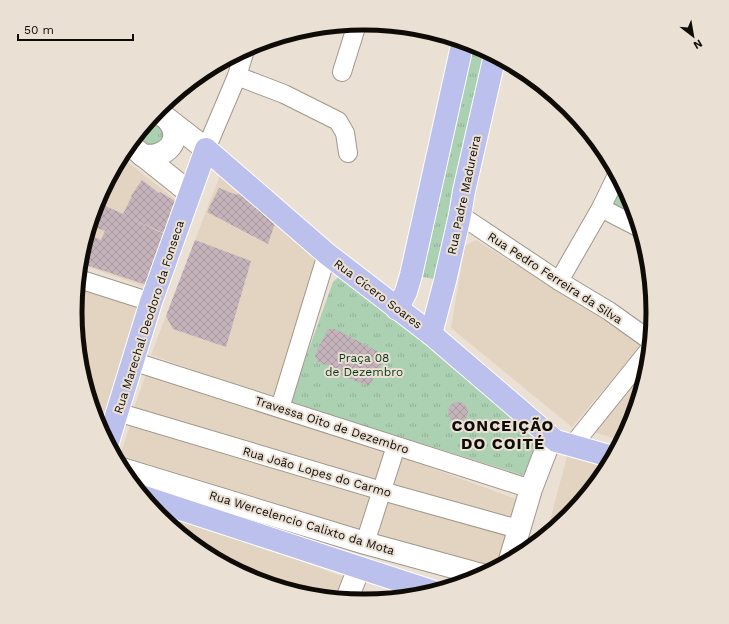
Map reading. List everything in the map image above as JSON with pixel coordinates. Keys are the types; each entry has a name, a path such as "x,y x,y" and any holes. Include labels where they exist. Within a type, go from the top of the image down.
{"main road":[{"path":"397,309 406,292 411,275 462,47"},
{"name":"Rua Padre Madureira","path":"431,334 445,281 494,62"},
{"name":"Rua Marechal Deodoro da Fonseca","path":"110,433 152,302 206,149"},
{"name":"Rua Cícero Soares","path":"206,149 327,254 431,334 556,441 607,456"},
{"path":"411,275 418,282 428,286 445,281"},
{"name":"Rua Wercelencio Calixto da Mota","path":"154,500 422,588"}],"street":[{"path":"342,72 356,30"},
{"path":"163,115 206,149 237,76 243,58"},
{"path":"237,76 284,94 338,121 345,133 348,153"},
{"path":"136,150 156,156 166,152 175,136 175,129 163,115"},
{"path":"136,150 190,193"},
{"path":"559,281 602,208 614,181"},
{"path":"602,208 633,224"},
{"name":"Rua Pedro Ferreira da Silva","path":"460,215 559,281 609,311 645,337"},
{"path":"280,408 327,254"},
{"path":"84,281 152,302"},
{"path":"572,446 642,358"},
{"name":"Travessa Oito de Dezembro","path":"132,362 531,489"},
{"name":"Rua João Lopes do Carmo","path":"116,412 382,491 518,529"},
{"path":"512,552 531,489 551,437"},
{"path":"366,544 396,446"},
{"name":"Rua Wercelencio Calixto da Mota","path":"133,473 366,544 473,573"},
{"path":"349,593 359,568"}],"shaded area":[{"path":"126,161 180,203 148,288 86,266 97,221 112,187"},
{"path":"220,175 324,259 274,398 151,355"},
{"path":"476,240 642,344 572,427 451,328 465,246"},
{"path":"84,289 143,310 102,416 92,385 85,349 82,312"},
{"path":"146,374 385,452 377,479 134,408"},
{"path":"638,380 632,403 616,439 594,432"},
{"path":"130,426 370,498 362,530 122,455 120,454"},
{"path":"568,453 603,463 577,498 549,525"},
{"path":"401,457 519,500 513,520 394,486"},
{"path":"389,500 507,533 499,559 489,565 376,535"},
{"path":"165,511 344,577 339,593 309,589 257,573 223,556 193,536"}],"green space":[{"path":"468,49 490,59 439,280 417,276"},
{"path":"160,118 169,126 163,139 154,149 141,139"},
{"path":"618,188 631,218 609,207"},
{"name":"Praça 08 de Dezembro","path":"341,275 537,429 529,473 522,475 292,403 291,399 333,282"}],"building":[{"path":"142,180 159,193 160,192 178,203 166,234 130,218 166,235 147,285 87,265 93,237 101,240 105,231 95,227 104,205 123,214 131,196"},
{"path":"219,188 237,195 242,190 276,220 268,244 207,212"},
{"path":"195,240 251,261 226,347 173,329 166,316"},
{"path":"328,329 335,329 386,356 369,386 340,375 341,371 318,362 315,355"},
{"path":"454,402 462,402 468,408 468,416 462,422 454,422 448,416 448,408"}],"district":[{"name":"CONCEIÇÃO DO COITÉ","path":"503,434"}]}
